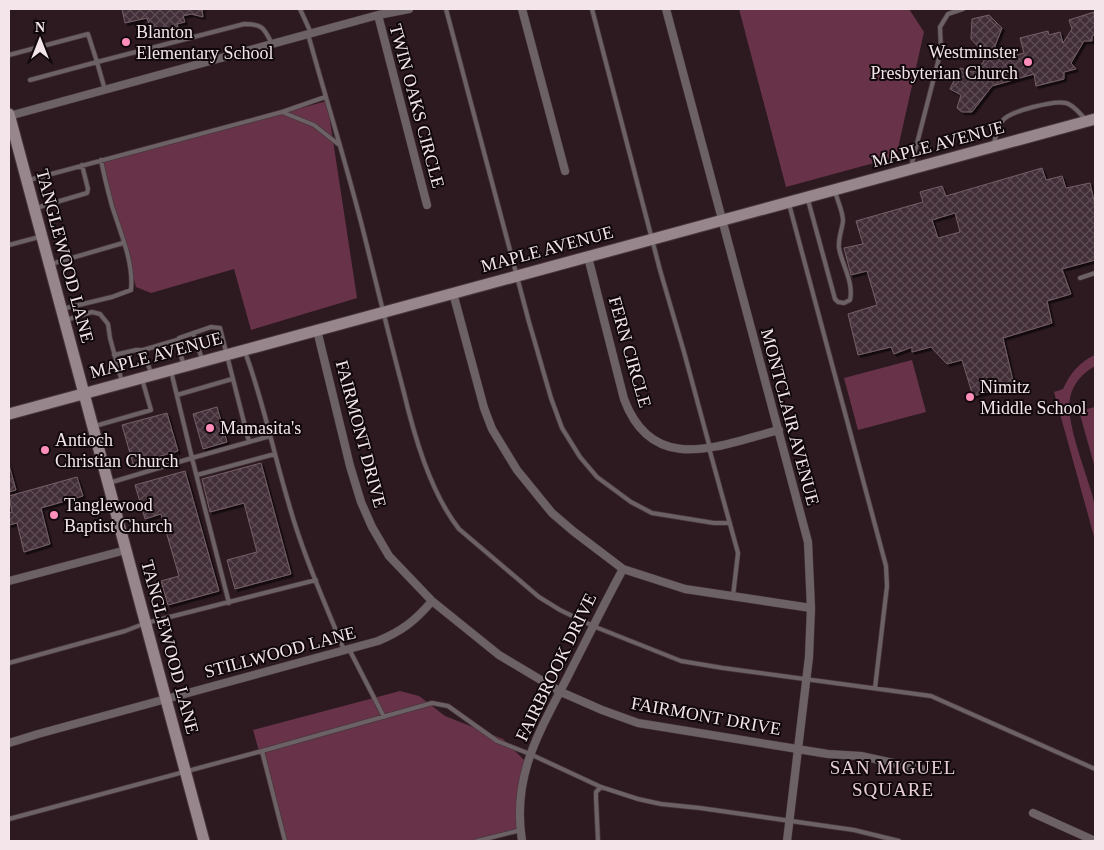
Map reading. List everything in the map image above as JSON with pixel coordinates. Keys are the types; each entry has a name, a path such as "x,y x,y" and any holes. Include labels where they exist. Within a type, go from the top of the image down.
{"main road":[{"name":"TANGLEWOOD LANE","path":"9,115 204,841"},
{"name":"MAPLE AVENUE","path":"9,414 1092,120"}],"street":[{"path":"9,115 378,15 409,9"},
{"path":"522,9 564,172"},
{"name":"MONTCLAIR AVENUE","path":"666,9 808,542 811,608 807,678 787,841"},
{"name":"TWIN OAKS CIRCLE","path":"378,15 428,205"},
{"name":"FERN CIRCLE","path":"588,257 624,399 634,421 651,438 667,446 685,450 697,450 779,430"},
{"path":"453,293 484,408 502,447 534,492 552,513 623,569 685,589 811,608"},
{"name":"FAIRMONT DRIVE","path":"317,330 350,466 372,527 389,556 432,601 499,655 561,692 602,710 638,723 799,748"},
{"path":"9,581 126,550"},
{"name":"FAIRBROOK DRIVE","path":"522,841 521,796 530,754 543,724 623,569"},
{"name":"STILLWOOD LANE","path":"9,743 378,641 399,632 417,618 432,601"},
{"path":"799,748 828,754 861,756 925,770"},
{"path":"1033,813 1095,841"}],"lane":[{"path":"300,9 310,34 325,97 366,241 382,312 409,414 422,456 451,518 459,529 539,597 560,610 593,626 681,661 924,694 940,698 1095,769"},
{"path":"446,9 532,332 551,398 562,428 597,477 631,502 652,513 714,523 730,522"},
{"path":"592,9 660,270 738,553 733,596"},
{"path":"911,169 941,50 940,26 948,14 962,9"},
{"path":"30,80 244,24 256,24 265,29 272,44"},
{"path":"9,55 88,34 105,90"},
{"path":"27,181 282,112 325,97"},
{"path":"993,147 1002,121 1010,114 1018,111 1058,102 1070,105 1092,120"},
{"path":"282,112 314,125 339,145"},
{"path":"63,315 131,290 132,282 128,258 110,200 101,160"},
{"path":"34,208 87,193 88,189 82,165"},
{"path":"807,197 835,299 838,302 844,303 850,300 850,283 839,248 843,218 834,190"},
{"path":"788,202 886,566 887,586 875,688"},
{"path":"9,245 42,236"},
{"path":"49,264 123,242"},
{"path":"1080,278 1095,274"},
{"path":"63,315 92,312 100,314 108,324 122,382"},
{"path":"114,355 143,350 212,327 220,328 249,442"},
{"path":"193,333 202,361"},
{"path":"177,340 184,366"},
{"path":"93,427 151,410 143,350"},
{"path":"244,350 254,376 306,558 346,650 384,716"},
{"path":"171,369 229,603"},
{"path":"177,395 232,379"},
{"path":"107,484 270,436"},
{"path":"197,475 275,454"},
{"path":"9,663 125,631 146,623 316,580"},
{"path":"9,819 432,703 438,703 448,706 497,741 530,754 600,787 638,799 661,804 854,830 899,841"},
{"path":"262,751 285,841"},
{"path":"598,841 596,792 600,787"},
{"path":"478,841 521,830"}],"shaded area":[{"path":"739,9 909,9 924,32 896,157 786,187"},
{"path":"327,101 357,298 251,330 234,269 151,293 136,287 102,161"},
{"path":"1095,355 1095,366 1083,375 1073,388 1069,409 1074,436 1095,506 1095,540 1054,392 1063,389 1076,369 1084,361"},
{"path":"912,360 926,412 858,430 844,378"},
{"path":"1095,407 1095,468 1079,411"},
{"path":"400,691 419,696 445,716 503,739 527,763 521,830 477,841 285,841 253,730"}],"building":[{"path":"122,9 202,9 203,17 191,14 183,16 185,22 177,24 179,30 159,34 158,31 151,32 147,18 125,23"},
{"name":"Westminster Presbyterian Church","path":"1094,12 1095,35 1092,36 1092,41 1084,41 1071,63 1076,69 1064,72 1064,79 1036,86 1034,74 992,86 972,112 962,112 957,108 961,95 950,89 960,68 972,72 976,71 984,61 985,54 971,39 972,19 989,15 1002,28 995,46 999,60 1024,53 1020,38 1048,31 1049,35 1060,32 1063,43 1072,29 1069,20"},
{"path":"1042,168 1046,180 1062,176 1066,188 1090,183 1095,205 1095,260 1062,269 1071,294 1047,301 1052,323 1003,338 1014,385 973,396 962,360 947,364 931,347 912,352 912,347 894,354 891,347 858,355 848,314 877,305 867,271 851,275 844,248 863,244 856,221 923,202 920,192 942,186 946,196","holes":["955,213 960,232 938,238 932,220"]},
{"name":"Mamasita's","path":"217,407 227,442 203,449 193,414"},
{"path":"167,413 178,451 133,464 122,425"},
{"path":"261,463 291,574 235,589 227,560 257,552 244,503 210,512 202,479"},
{"path":"9,465 16,490 9,492"},
{"path":"185,471 219,591 168,605 161,581 179,576 161,514 145,519 135,485"},
{"name":"Tanglewood Baptist Church","path":"77,477 83,496 41,508 50,544 24,552 17,523 9,525 9,513 12,512 9,496"}],"place":[{"name":"Blanton Elementary School","path":"126,42"},
{"name":"Westminster Presbyterian Church","path":"1028,62"},
{"name":"Nimitz Middle School","path":"970,397"},
{"name":"Mamasita's","path":"210,428"},
{"name":"Antioch Christian Church","path":"45,450"},
{"name":"Tanglewood Baptist Church","path":"54,515"}],"district":[{"name":"SAN MIGUEL SQUARE","path":"893,778"}]}
